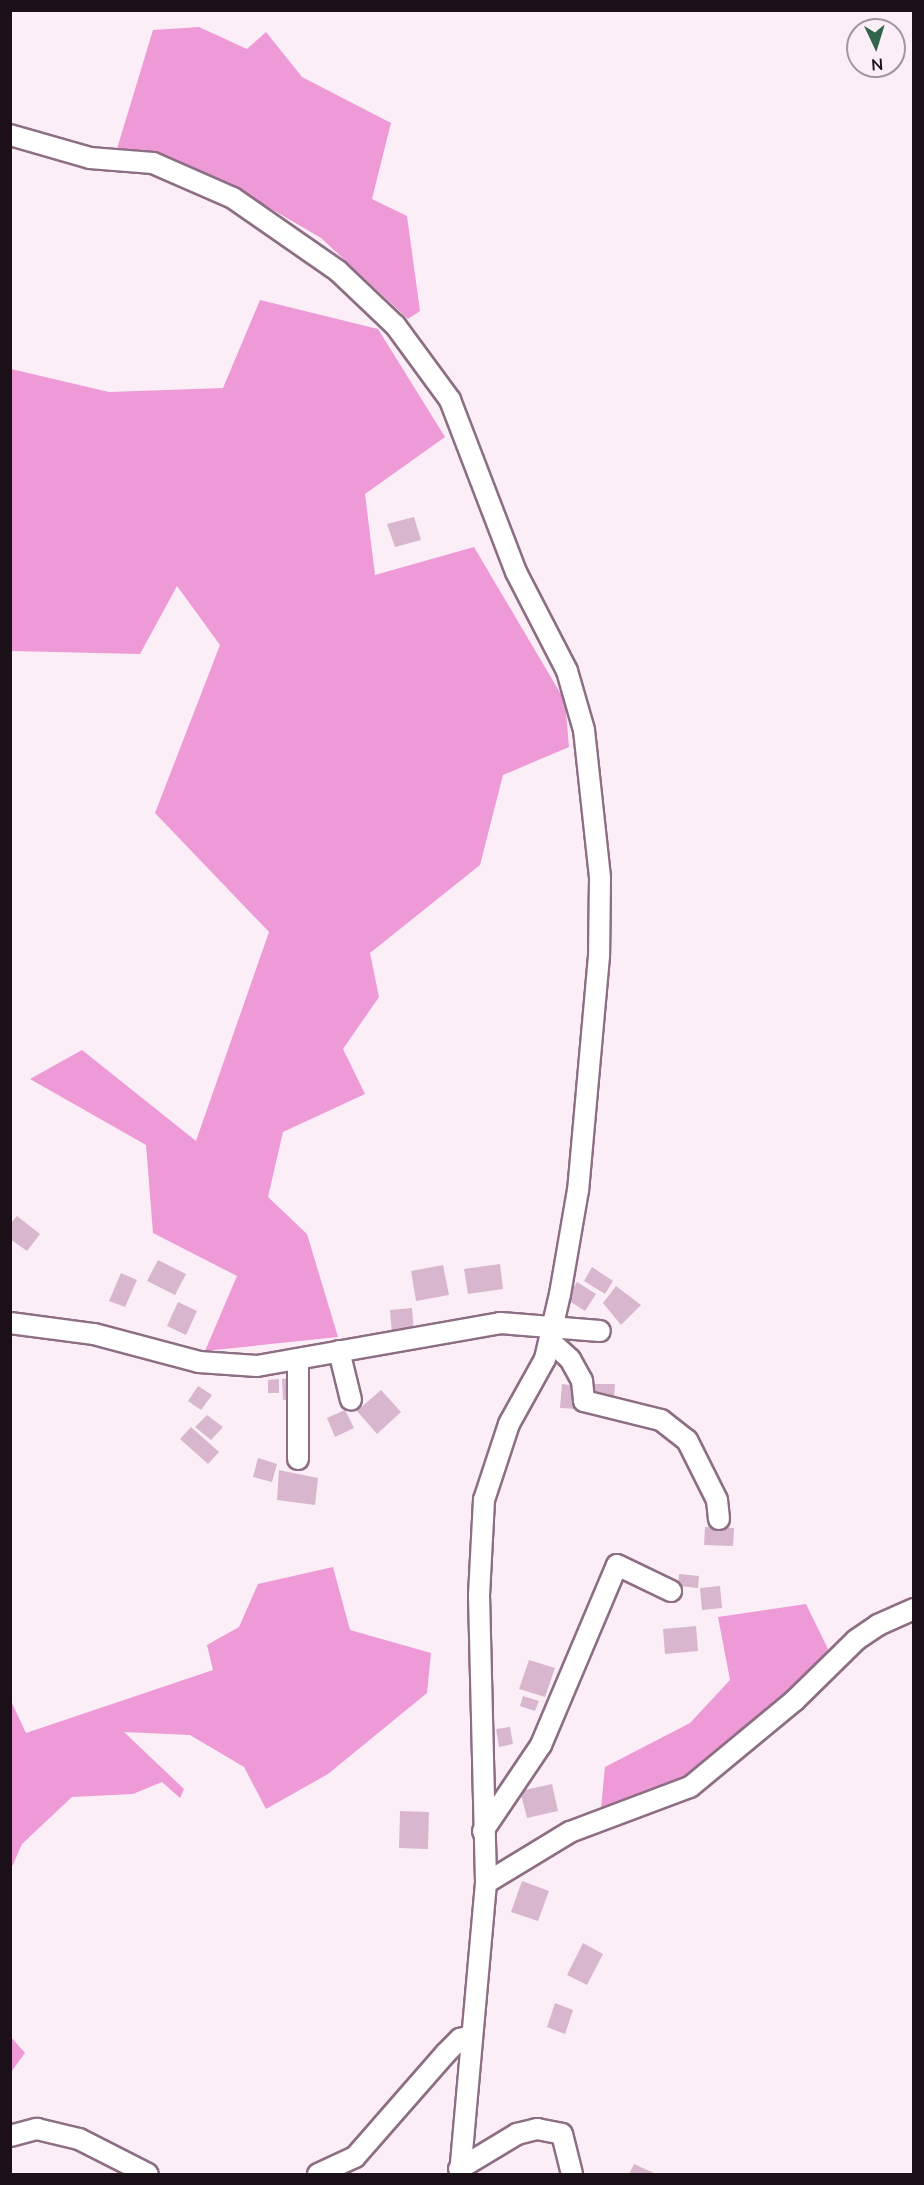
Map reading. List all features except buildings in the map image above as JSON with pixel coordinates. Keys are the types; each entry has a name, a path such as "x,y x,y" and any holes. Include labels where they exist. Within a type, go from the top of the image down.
{"street":[{"path":"10,135 90,158 153,163 233,198 338,271 402,333 450,400 516,572 567,672 587,755 600,878 599,956 578,1190 551,1335 539,1372 506,1434 484,1500 479,1595 486,1883 459,2172"},
{"path":"10,1323 94,1334 219,1364 257,1365 500,1323 551,1335 600,1331"},
{"path":"551,1335 570,1359 582,1381 584,1401 661,1420 687,1440 717,1500 719,1519"},
{"path":"339,1351 351,1400"},
{"path":"298,1359 298,1459"},
{"path":"483,1831 541,1744 617,1565 671,1591"},
{"path":"486,1883 570,1832 690,1787 794,1701 856,1641 878,1625 914,1609"},
{"path":"318,2175 355,2157 446,2053 460,2039 471,2036"},
{"path":"10,2136 37,2129 79,2139 148,2175"},
{"path":"459,2172 517,2134 537,2129 562,2134 572,2175"}],"shaded area":[{"path":"199,27 247,49 266,32 302,77 391,123 372,199 407,216 420,311 408,319 321,238 222,180 156,156 116,152 153,30"},
{"path":"260,300 378,329 445,437 365,494 375,575 474,547 565,701 569,747 503,775 480,865 370,953 379,997 343,1049 365,1094 283,1132 268,1197 307,1234 338,1337 205,1351 237,1276 153,1233 146,1145 30,1079 82,1050 196,1141 269,932 155,813 220,645 177,586 140,654 11,651 11,369 109,392 223,388"},
{"path":"333,1567 350,1630 431,1653 427,1693 328,1774 266,1809 244,1767 190,1735 124,1732 184,1789 180,1798 162,1782 133,1794 72,1797 22,1844 11,1869 11,1701 26,1733 213,1670 207,1645 239,1627 258,1584"},
{"path":"806,1604 828,1649 795,1691 673,1785 601,1808 605,1767 690,1723 730,1680 718,1617"},
{"path":"11,2037 25,2053 11,2072"}]}
